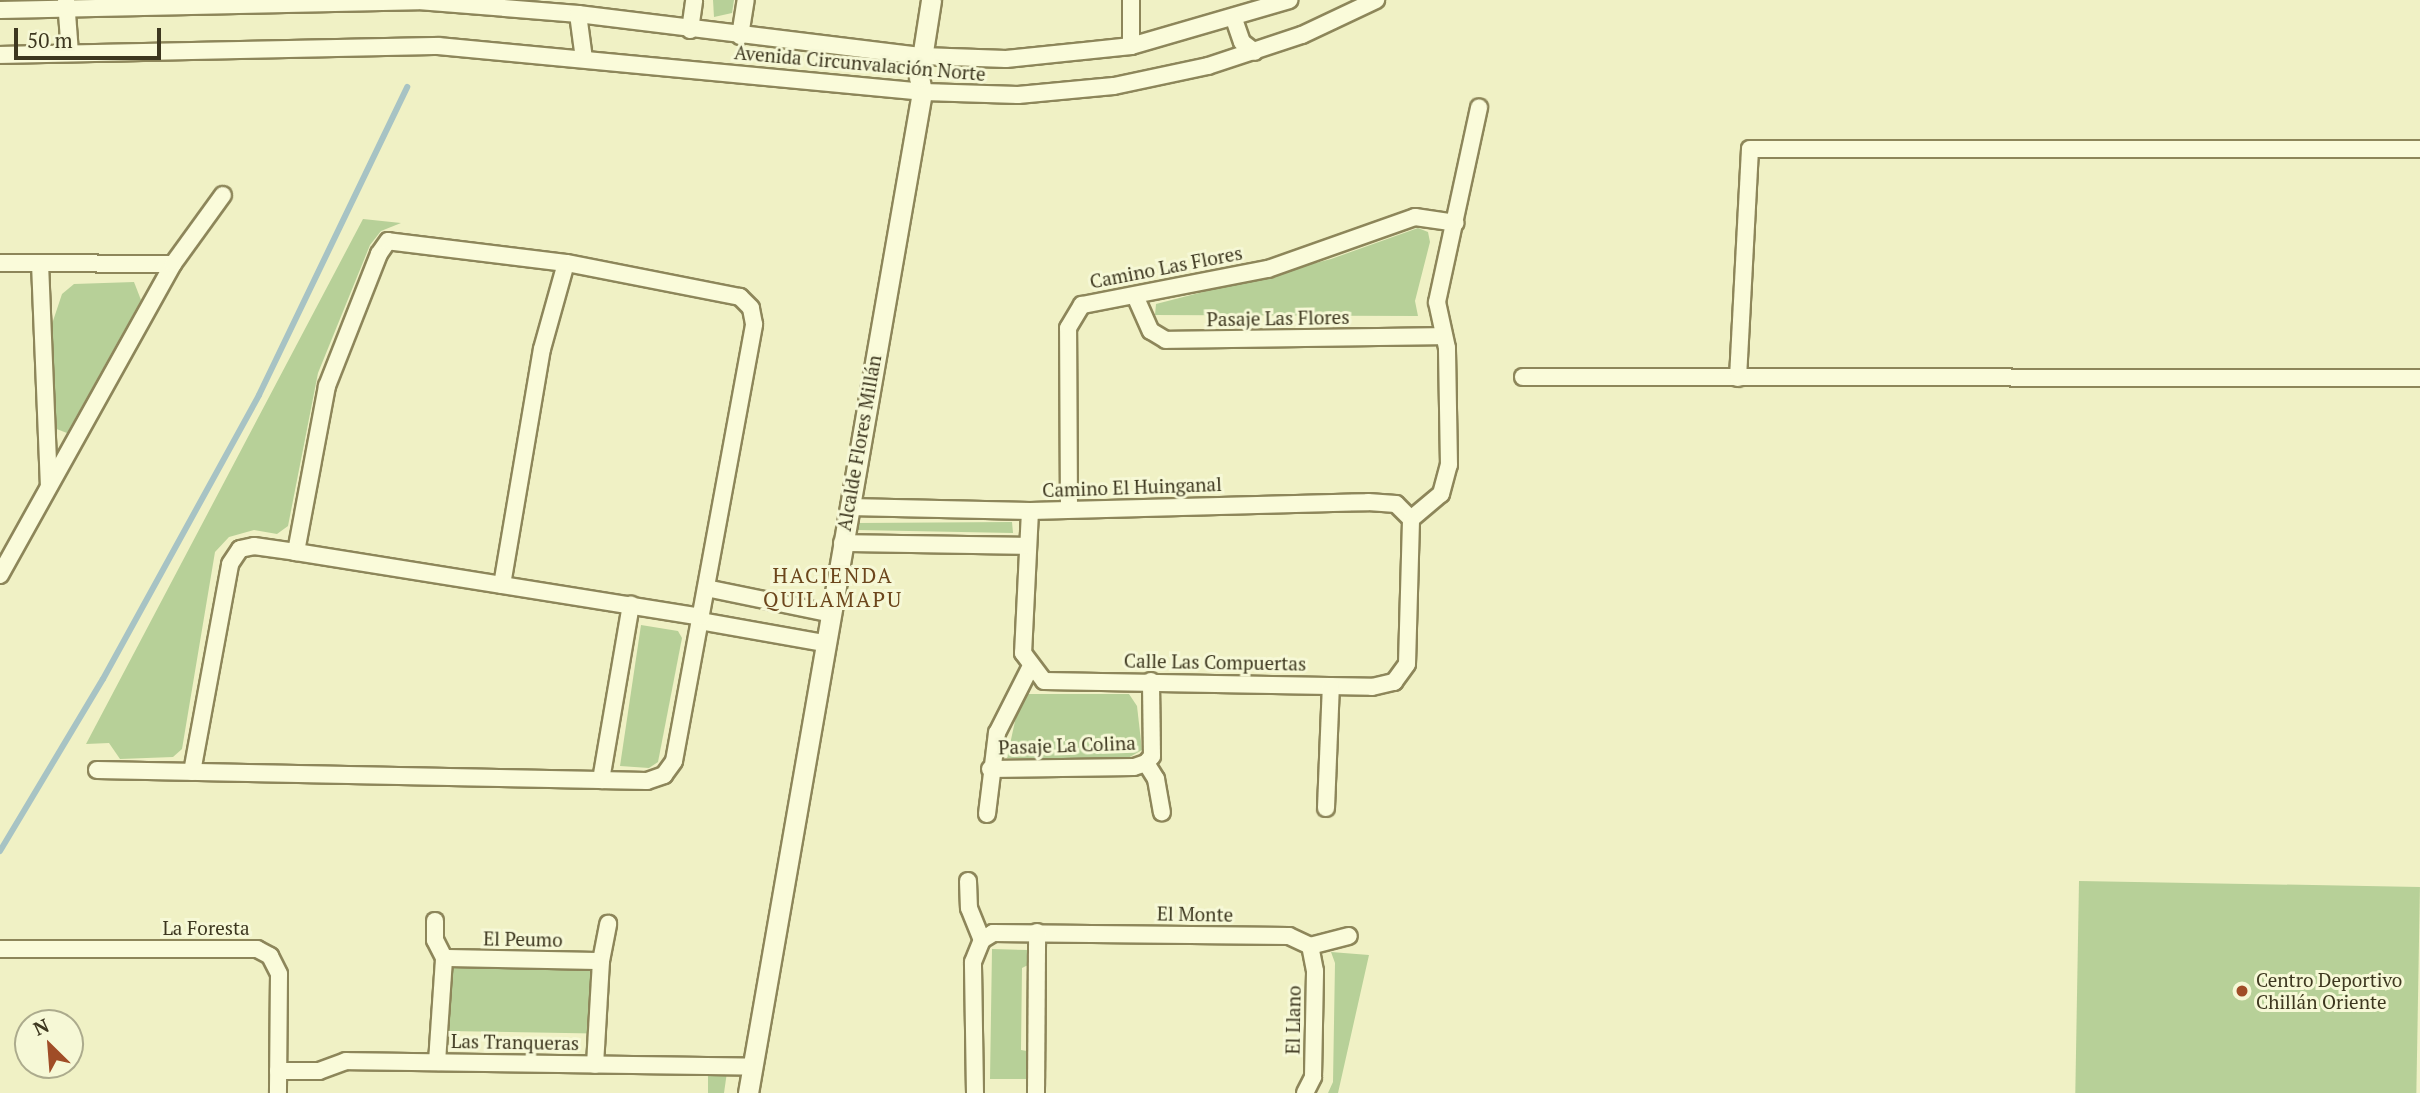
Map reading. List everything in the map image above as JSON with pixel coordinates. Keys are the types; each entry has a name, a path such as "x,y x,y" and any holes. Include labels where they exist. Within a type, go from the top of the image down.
{"street":[{"path":"690,30 694,0"},
{"path":"740,36 746,0"},
{"name":"Alcalde Flores Millán","path":"748,1093 828,613 922,92 922,56 931,0"},
{"path":"1131,0 1131,46"},
{"name":"Avenida Circunvalación Norte","path":"0,10 25,4 418,1 578,14 690,30 922,56 1006,59 1131,46 1234,19 1289,0"},
{"name":"Avenida Circunvalación Norte","path":"0,55 438,46 922,92 1018,95 1114,86 1255,52 1376,0"},
{"path":"66,4 70,53"},
{"path":"578,14 584,59"},
{"path":"1234,19 1242,42 1255,52"},
{"path":"1411,519 1441,494 1448,465 1444,336 1437,302 1479,107"},
{"path":"1738,378 1750,149 2420,149"},
{"path":"0,575 173,264 223,195"},
{"name":"Camino Las Flores","path":"1069,508 1070,319 1091,301 1136,298 1268,269 1415,217 1456,223"},
{"path":"97,770 647,781 664,775 674,761 754,324 751,308 740,298 566,263 406,240 388,241 379,254 327,386 296,552"},
{"path":"0,263 173,264"},
{"path":"40,263 49,486"},
{"path":"502,585 542,349 566,263"},
{"name":"Pasaje Las Flores","path":"1136,298 1151,331 1166,340 1444,336"},
{"path":"1523,377 2420,378"},
{"name":"Camino El Huinganal","path":"849,507 1030,511 1368,502 1396,504 1411,519"},
{"path":"1030,511 1023,653 1030,668"},
{"name":"Calle Las Compuertas","path":"1030,668 1044,681 1372,687 1394,682 1407,664 1411,519"},
{"path":"842,543 1027,546"},
{"path":"192,772 230,564 240,549 254,546 631,606 823,643"},
{"path":"706,588 828,613"},
{"path":"601,780 631,606"},
{"name":"Pasaje La Colina","path":"987,814 990,769 997,733 1030,668"},
{"name":"Pasaje La Colina","path":"990,769 1134,767 1146,762 1152,756 1151,681"},
{"path":"1326,808 1331,686"},
{"name":"Pasaje La Colina","path":"1146,762 1156,779 1162,812"},
{"path":"968,881 969,908 982,940 973,962 975,1093"},
{"path":"435,921 435,940 444,958 437,1062"},
{"path":"595,1065 601,961 608,924"},
{"name":"El Monte","path":"982,940 1004,932 1289,936 1310,946"},
{"path":"1036,1093 1037,932"},
{"path":"1310,946 1349,936"},
{"name":"El Llano","path":"1305,1093 1313,1077 1315,971 1310,946"},
{"name":"La Foresta","path":"0,949 257,949 270,956 279,974 278,1093"},
{"name":"El Peumo","path":"444,958 601,961"},
{"name":"Las Tranqueras","path":"278,1071 319,1071 346,1061 754,1067"}],"green space":[{"path":"713,0 734,0 732,13 714,17"},
{"path":"363,219 401,223 381,231 370,245 318,373 288,526 277,534 254,530 229,537 215,552 182,749 173,757 120,759 109,743 86,744"},
{"path":"1418,228 1428,232 1430,242 1415,301 1418,316 1155,315 1156,304 1331,259"},
{"path":"134,282 141,300 67,433 54,428 52,324 62,294 74,284"},
{"path":"1012,522 1013,533 857,530 859,523"},
{"path":"641,625 678,631 682,638 658,762 649,768 620,766"},
{"path":"1028,694 1129,694 1137,706 1142,750 1128,758 1007,758 1017,712"},
{"name":"Centro Deportivo Chillán Oriente","path":"2079,881 2420,887 2416,1093 2075,1093"},
{"path":"992,949 1029,950 1028,965 1022,968 1021,1050 1027,1051 1027,1079 990,1079"},
{"path":"1331,952 1369,955 1338,1093 1328,1093 1333,1082 1335,963"},
{"path":"448,963 595,966 594,1034 447,1031"},
{"path":"708,1072 727,1072 724,1093 708,1093"}],"waterway":[{"path":"0,851 103,679 259,395 407,87"}],"place":[{"name":"Centro Deportivo Chillán Oriente","path":"2242,991"}],"district":[{"name":"HACIENDA QUILAMAPU","path":"833,587"}]}
